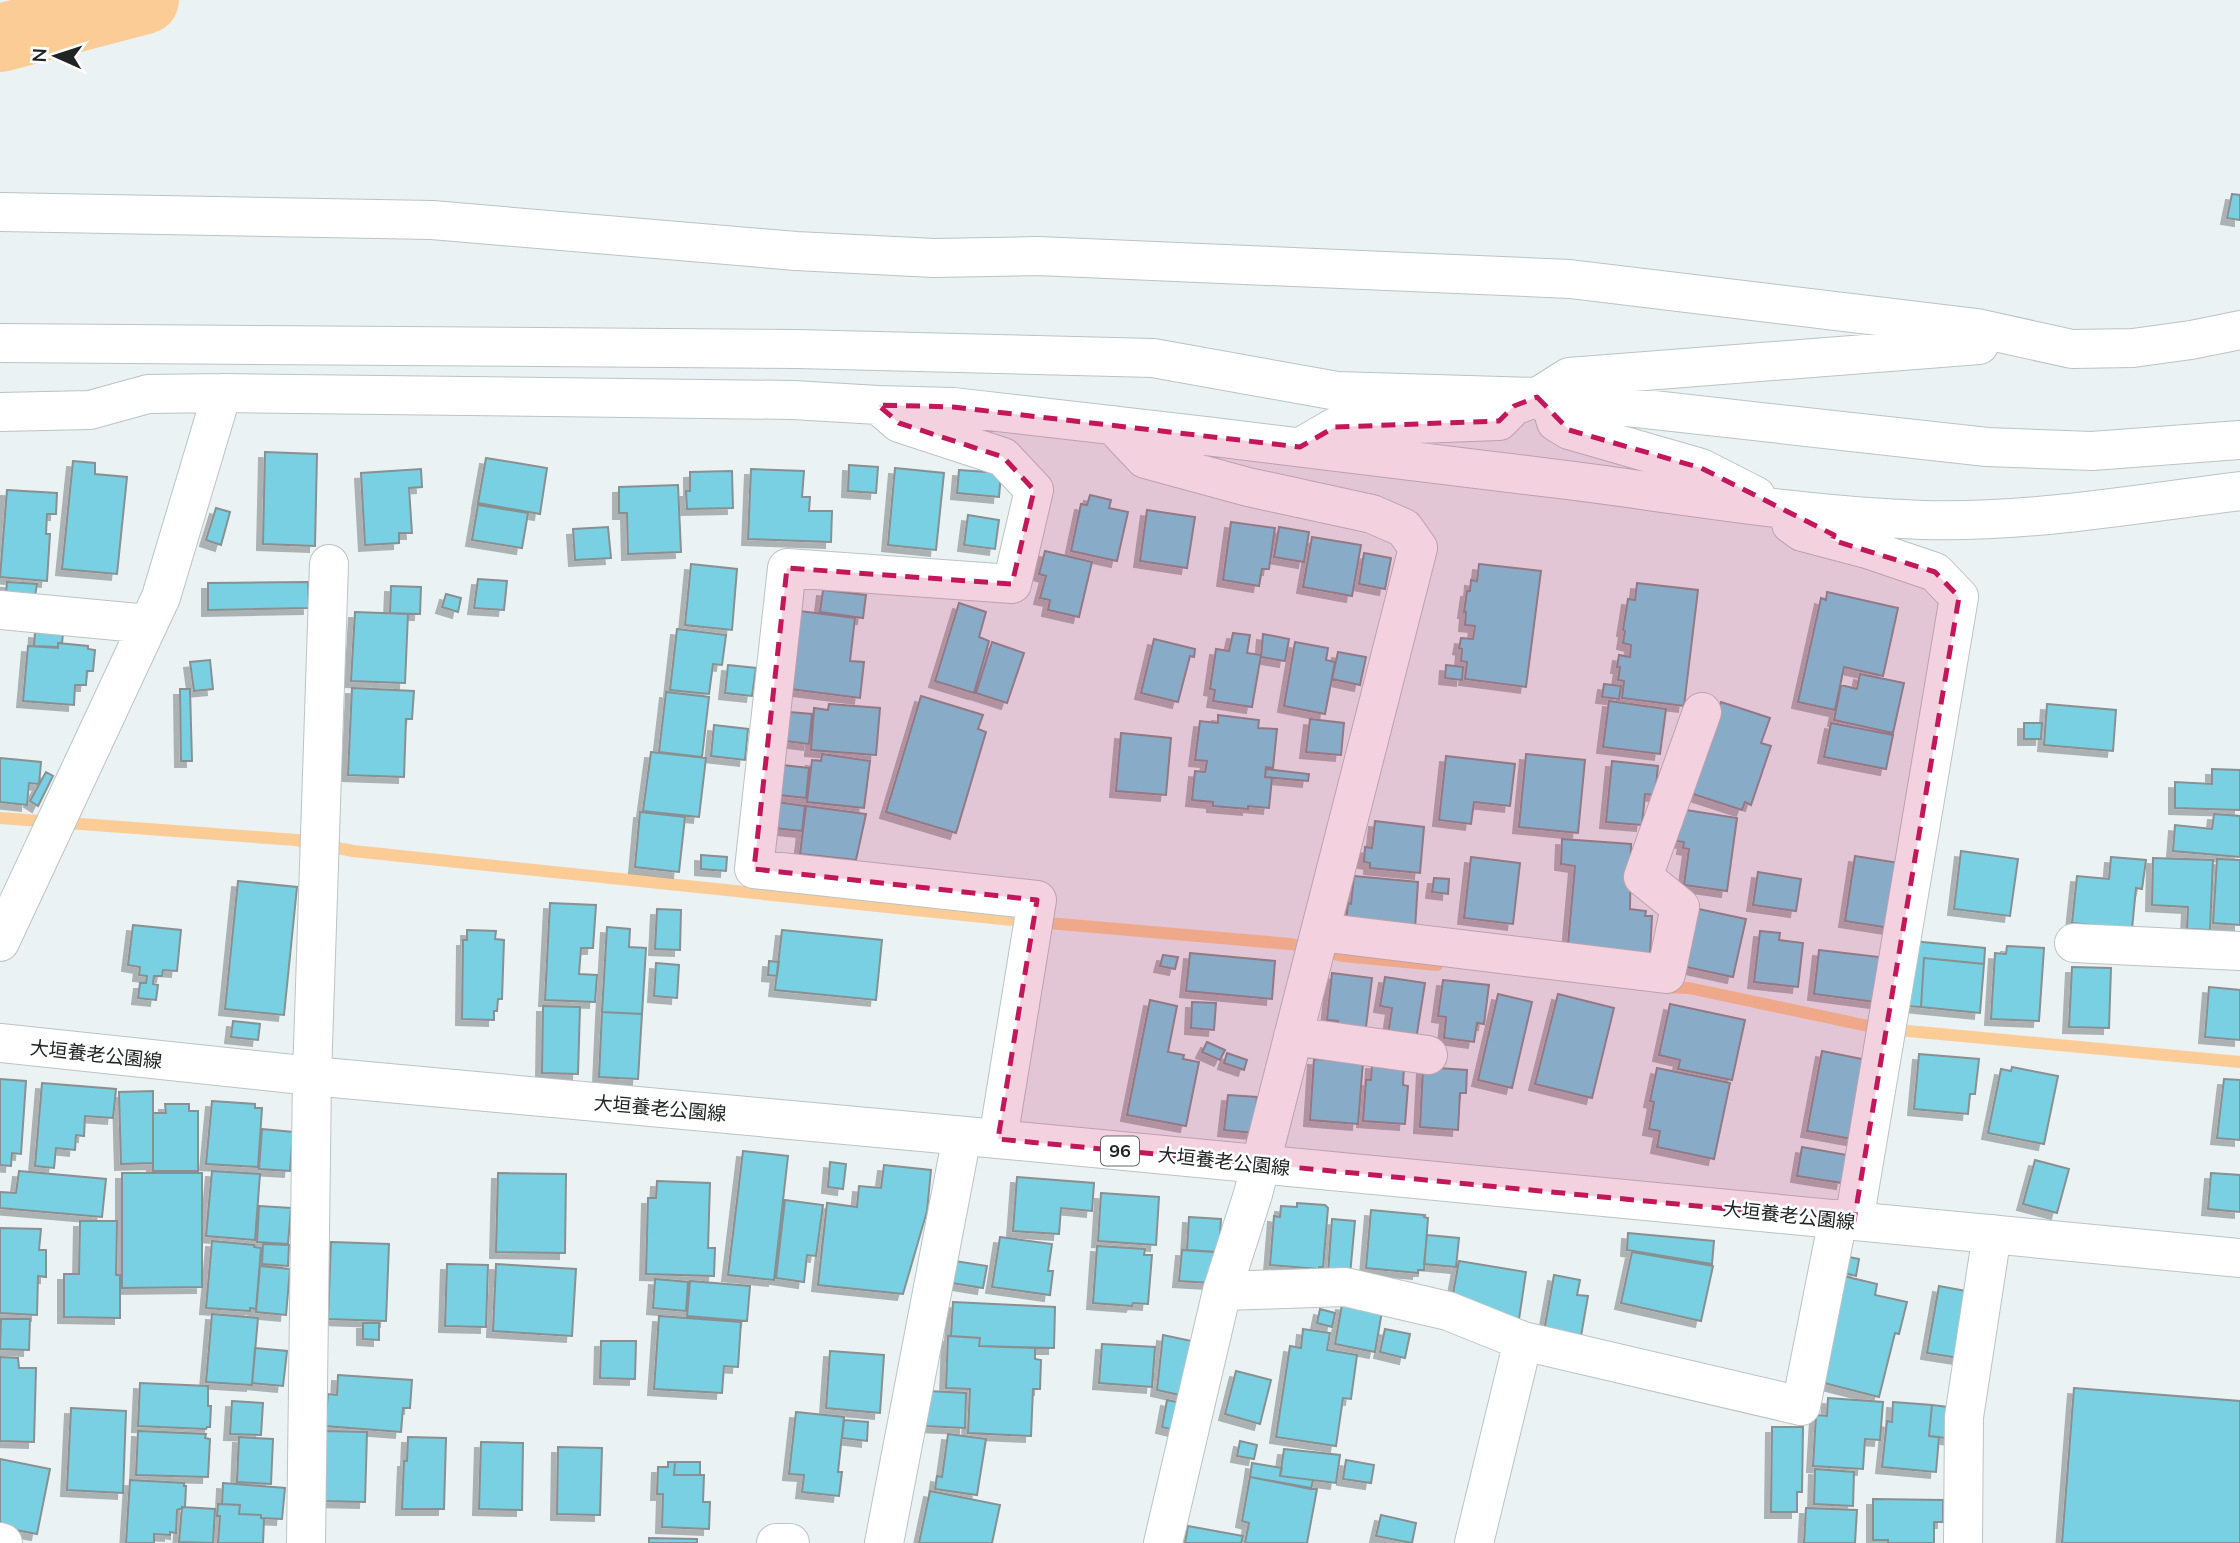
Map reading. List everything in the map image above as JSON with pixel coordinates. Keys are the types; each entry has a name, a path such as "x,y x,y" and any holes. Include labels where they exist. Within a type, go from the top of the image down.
{"street":[{"path":"0,212 432,220 796,251 934,258 1038,256 1570,279 1977,328 2072,349 2133,348 2240,330"},
{"path":"1300,447 1335,427 1499,421 1514,406 1537,397 1569,377 2036,341"},
{"path":"0,343 797,349 1153,358 1337,391 1537,397 1987,447 2092,451 2240,440"},
{"path":"0,942 160,597 222,393"},
{"path":"0,412 90,410 148,394 793,400 953,407 1300,447 1775,508 1876,517 1973,520 2039,516 2240,491"},
{"path":"1222,1291 1345,1287 1448,1311 1523,1340 1801,1406 1846,1220 1959,597 1935,572 1870,550 1802,532 1775,508 1701,468 1569,430 1556,422 1552,409 1537,397"},
{"path":"878,405 899,423 1003,457 1034,489 1012,584 787,568 754,869 1037,900 884,1543"},
{"path":"1113,425 1145,459 1248,487 1372,513 1404,528 1418,548 1253,1194 1222,1291 1163,1543"},
{"path":"306,1543 312,1076 329,564"},
{"path":"0,610 148,624"},
{"path":"1320,932 1666,974 1680,907 1643,877 1702,712"},
{"path":"2074,943 2240,951"},
{"path":"1293,1036 1428,1055"},
{"name":"大垣養老公園線","path":"0,1043 312,1076 2240,1258"},
{"path":"1963,1543 1964,1417 1992,1234"},
{"path":"1474,1543 1523,1340"},
{"path":"776,1543 790,1543"}],"highlighted area":[{"path":"1537,397 1569,430 1701,468 1834,535 1832,540 1935,572 1959,597 1854,1221 998,1139 1037,900 754,869 787,568 1012,584 1034,490 1003,457 899,423 878,405 953,407 1300,447 1335,427 1499,421 1514,406"}],"building":[{"path":"2232,194 2240,195 2240,220 2227,218"},
{"path":"265,452 317,454 315,546 263,544"},
{"path":"486,458 547,468 540,514 478,503"},
{"path":"73,461 95,463 95,474 127,477 117,574 62,569"},
{"path":"849,465 878,467 876,493 848,491"},
{"path":"895,468 944,473 936,550 888,545"},
{"path":"421,469 422,487 409,488 412,533 399,533 399,543 365,545 361,473"},
{"path":"751,469 804,471 802,497 810,497 809,511 832,511 831,542 748,539"},
{"path":"959,470 1001,473 999,497 957,493"},
{"path":"732,471 733,508 687,509 686,491 690,491 690,472"},
{"path":"678,485 681,552 628,554 627,513 619,513 619,487"},
{"path":"7,490 57,493 56,514 47,514 46,534 50,534 47,581 0,577"},
{"path":"1090,495 1111,500 1109,508 1128,512 1117,561 1071,551 1081,504 1087,505"},
{"path":"478,505 528,513 522,548 472,540"},
{"path":"216,508 230,512 221,545 206,540"},
{"path":"1147,510 1195,517 1187,568 1140,561"},
{"path":"968,515 999,520 995,549 964,545"},
{"path":"1231,522 1275,528 1269,569 1262,569 1259,586 1223,580"},
{"path":"608,527 611,558 575,560 573,529"},
{"path":"1279,527 1309,532 1304,562 1274,557"},
{"path":"1312,537 1361,545 1352,596 1303,587"},
{"path":"1045,551 1092,562 1079,617 1048,610 1050,600 1040,598 1046,576 1039,574"},
{"path":"1364,553 1391,558 1385,589 1359,584"},
{"path":"691,564 737,569 732,630 685,625"},
{"path":"1479,564 1541,571 1526,687 1465,679 1467,662 1461,661 1462,649 1459,648 1461,638 1473,639 1475,626 1465,625 1464,612 1467,591 1470,591 1471,580 1477,581"},
{"path":"478,579 507,581 504,610 474,608"},
{"path":"7,582 37,584 35,596 6,593"},
{"path":"308,582 309,608 208,610 208,583"},
{"path":"1637,583 1698,590 1684,706 1622,698 1624,681 1618,680 1620,667 1617,667 1619,655 1630,657 1631,645 1623,643 1623,630 1628,599 1635,600"},
{"path":"391,586 421,587 420,614 390,613"},
{"path":"823,590 866,595 863,618 820,612"},
{"path":"1827,592 1898,608 1883,676 1844,667 1835,710 1798,702 1821,598 1826,600"},
{"path":"446,594 461,598 458,612 442,607"},
{"path":"959,603 986,612 979,637 989,641 974,693 935,681"},
{"path":"800,611 855,618 850,661 864,662 860,698 790,689"},
{"path":"355,612 408,614 405,683 351,681"},
{"path":"677,629 726,635 722,665 713,664 709,694 670,690"},
{"path":"35,632 63,634 62,643 58,643 58,647 34,646"},
{"path":"1233,633 1250,635 1247,653 1261,655 1252,707 1213,701 1215,690 1210,689 1216,649 1229,651"},
{"path":"1263,634 1289,639 1285,661 1261,657"},
{"path":"1154,639 1195,649 1194,657 1190,656 1178,702 1141,693"},
{"path":"992,642 1024,653 1007,703 976,693"},
{"path":"1295,642 1328,648 1326,660 1335,662 1325,714 1284,706"},
{"path":"58,643 88,646 88,649 95,650 93,671 87,671 86,685 75,685 74,705 23,701 28,646 58,648"},
{"path":"1338,652 1366,657 1360,685 1332,679"},
{"path":"210,660 213,689 194,691 190,662"},
{"path":"728,665 756,668 752,696 725,693"},
{"path":"1446,665 1463,667 1462,680 1445,678"},
{"path":"1860,674 1904,683 1893,733 1834,720 1841,685 1857,689"},
{"path":"1604,684 1621,686 1619,699 1602,697"},
{"path":"352,688 414,691 412,719 406,719 404,777 348,775"},
{"path":"180,689 190,689 192,761 181,761"},
{"path":"666,692 709,697 702,757 659,752"},
{"path":"921,696 983,715 978,729 986,732 956,833 886,812"},
{"path":"1609,701 1666,709 1660,754 1603,747"},
{"path":"1721,702 1770,718 1761,743 1771,746 1751,805 1745,802 1742,810 1690,793"},
{"path":"829,704 880,708 876,755 811,750 814,708 828,710"},
{"path":"2047,704 2116,710 2113,751 2044,745"},
{"path":"789,712 812,714 809,744 785,741"},
{"path":"1218,715 1259,720 1258,728 1277,729 1273,768 1266,767 1265,777 1272,778 1269,808 1213,806 1213,802 1192,800 1195,771 1205,772 1207,761 1195,760 1200,721 1218,723"},
{"path":"1310,719 1344,723 1341,755 1306,752"},
{"path":"1831,723 1893,735 1886,769 1824,757"},
{"path":"2024,723 2042,723 2041,739 2024,739"},
{"path":"714,725 748,729 745,760 711,756"},
{"path":"1121,733 1171,738 1166,795 1116,791"},
{"path":"651,752 706,758 699,817 643,811"},
{"path":"822,754 870,761 864,808 807,802 812,760 821,761"},
{"path":"1526,754 1585,760 1578,833 1519,827"},
{"path":"1446,756 1515,764 1510,806 1474,802 1471,824 1439,820"},
{"path":"0,758 41,762 39,784 29,783 27,805 0,802"},
{"path":"1612,761 1658,766 1655,795 1645,794 1642,825 1606,822"},
{"path":"782,765 809,768 806,798 779,795"},
{"path":"1266,769 1309,774 1308,781 1265,777"},
{"path":"2212,769 2240,770 2240,810 2175,808 2175,782 2212,784"},
{"path":"46,772 53,776 38,806 30,801"},
{"path":"777,802 805,806 802,831 774,828"},
{"path":"806,806 866,814 856,860 800,854"},
{"path":"1680,809 1737,818 1727,891 1684,885 1689,849 1683,848 1684,842 1676,841"},
{"path":"640,812 685,817 679,872 635,867"},
{"path":"2214,814 2240,816 2240,857 2173,851 2175,825 2212,829"},
{"path":"1375,821 1424,827 1420,873 1370,868 1370,863 1364,862 1365,847 1372,848"},
{"path":"1562,839 1631,844 1630,909 1646,911 1645,916 1652,916 1650,955 1568,944 1575,866 1561,864"},
{"path":"1961,851 2018,859 2010,916 1954,909"},
{"path":"701,855 727,857 726,871 701,869"},
{"path":"1855,856 1899,863 1890,928 1845,921"},
{"path":"1471,857 1520,863 1513,924 1464,918"},
{"path":"2111,857 2146,860 2142,889 2136,888 2132,929 2072,923 2077,876 2109,879"},
{"path":"2153,858 2213,860 2210,930 2187,929 2188,907 2152,905"},
{"path":"2217,859 2240,860 2240,925 2213,923"},
{"path":"1758,872 1801,879 1796,911 1753,905"},
{"path":"1354,876 1418,882 1415,929 1346,923"},
{"path":"1434,878 1449,879 1448,894 1432,892"},
{"path":"238,881 297,887 284,1015 225,1009"},
{"path":"550,903 596,905 593,948 581,948 579,974 597,975 595,1002 545,1000"},
{"path":"1694,908 1746,919 1733,977 1682,966"},
{"path":"657,909 681,910 680,950 655,949"},
{"path":"133,925 181,930 177,971 163,970 162,976 154,976 153,984 158,985 156,1000 138,998 140,983 146,983 147,976 139,975 140,967 128,965"},
{"path":"607,927 630,929 629,947 646,948 642,1014 602,1012"},
{"path":"467,930 496,931 495,939 504,940 502,999 498,999 494,1020 462,1019 463,940 467,940"},
{"path":"782,930 882,940 876,1000 775,990"},
{"path":"1760,931 1780,933 1779,940 1803,943 1798,987 1754,982"},
{"path":"1912,941 1985,948 1984,964 1924,958 1921,1007 1907,1006"},
{"path":"2007,946 2044,948 2039,1021 1991,1019 1995,953 2006,954"},
{"path":"1819,950 1888,958 1875,1002 1814,994"},
{"path":"1190,953 1275,961 1272,999 1186,991"},
{"path":"1163,955 1178,957 1175,969 1160,966"},
{"path":"1924,958 1984,964 1980,1013 1921,1007"},
{"path":"769,961 779,962 777,976 768,975"},
{"path":"656,963 679,965 677,998 654,996"},
{"path":"2072,967 2111,968 2109,1028 2069,1027"},
{"path":"1332,973 1372,978 1365,1035 1336,1032 1338,1021 1327,1020"},
{"path":"1385,977 1425,983 1416,1040 1388,1035 1392,1008 1380,1006"},
{"path":"1443,980 1489,985 1484,1024 1477,1023 1474,1042 1444,1038 1446,1017 1438,1016"},
{"path":"2209,987 2240,990 2240,1040 2205,1037"},
{"path":"1498,994 1532,1002 1512,1088 1478,1080"},
{"path":"1558,994 1614,1008 1592,1098 1535,1084"},
{"path":"1150,1000 1177,1006 1168,1052 1199,1062 1186,1126 1127,1115"},
{"path":"1192,1002 1216,1003 1214,1030 1191,1028"},
{"path":"1670,1004 1745,1020 1732,1080 1678,1069 1680,1060 1659,1055"},
{"path":"543,1006 580,1007 578,1074 542,1073"},
{"path":"602,1012 642,1014 638,1079 599,1077"},
{"path":"233,1021 260,1024 258,1040 231,1037"},
{"path":"1207,1042 1225,1050 1220,1060 1202,1052"},
{"path":"1822,1051 1867,1060 1852,1139 1807,1131"},
{"path":"1227,1053 1247,1060 1244,1070 1224,1063"},
{"path":"1919,1054 1979,1059 1975,1094 1970,1094 1968,1114 1914,1109"},
{"path":"1314,1059 1363,1062 1358,1124 1310,1120"},
{"path":"1372,1063 1404,1066 1403,1085 1408,1086 1405,1124 1363,1121 1366,1080 1371,1080"},
{"path":"1423,1067 1467,1070 1466,1093 1460,1093 1458,1130 1420,1127"},
{"path":"2012,1067 2058,1076 2044,1144 1988,1133 2001,1069 2011,1071"},
{"path":"1657,1068 1730,1083 1714,1159 1657,1147 1660,1131 1649,1129 1654,1102 1650,1101"},
{"path":"0,1079 26,1081 21,1154 12,1153 11,1166 0,1165"},
{"path":"2224,1079 2240,1080 2240,1140 2217,1138"},
{"path":"42,1083 116,1089 113,1118 85,1116 84,1136 76,1135 75,1150 56,1148 54,1168 35,1166"},
{"path":"153,1091 153,1163 121,1164 119,1092"},
{"path":"1228,1095 1257,1097 1254,1133 1224,1130"},
{"path":"212,1101 255,1104 255,1108 262,1108 258,1167 206,1164"},
{"path":"165,1104 189,1104 189,1111 198,1111 198,1171 153,1171 153,1113 166,1113"},
{"path":"262,1129 293,1132 290,1171 259,1169"},
{"path":"1802,1147 1847,1155 1842,1183 1797,1176"},
{"path":"743,1151 788,1156 774,1280 728,1275"},
{"path":"2035,1160 2069,1169 2057,1213 2023,1204"},
{"path":"830,1162 846,1164 843,1189 828,1187"},
{"path":"884,1165 931,1170 927,1211 903,1294 818,1285 827,1203 857,1207 859,1186 881,1188"},
{"path":"19,1171 106,1179 102,1217 0,1208 0,1192 16,1193"},
{"path":"212,1171 260,1174 255,1240 206,1236"},
{"path":"122,1173 202,1173 202,1287 122,1288"},
{"path":"498,1173 566,1174 565,1253 496,1252"},
{"path":"2211,1173 2240,1175 2240,1212 2208,1209"},
{"path":"1017,1177 1094,1183 1092,1211 1061,1208 1059,1234 1013,1231"},
{"path":"657,1181 710,1183 708,1248 715,1248 714,1276 646,1274 648,1198 656,1198"},
{"path":"1101,1193 1159,1197 1156,1245 1098,1241"},
{"path":"785,1200 823,1205 816,1256 807,1255 804,1282 776,1278"},
{"path":"1297,1203 1325,1205 1328,1208 1323,1267 1319,1269 1270,1265 1274,1216 1280,1217 1281,1206 1297,1207"},
{"path":"259,1206 291,1208 288,1244 257,1242"},
{"path":"1371,1210 1425,1215 1424,1217 1428,1218 1424,1270 1418,1270 1418,1273 1366,1268"},
{"path":"1189,1217 1221,1219 1219,1252 1187,1250"},
{"path":"1332,1219 1355,1221 1350,1275 1328,1273"},
{"path":"80,1221 117,1221 116,1275 120,1275 120,1318 64,1317 64,1274 79,1274"},
{"path":"0,1228 41,1229 39,1250 46,1250 46,1277 38,1276 37,1315 0,1313"},
{"path":"1628,1233 1714,1241 1712,1264 1627,1250"},
{"path":"1427,1235 1459,1238 1456,1267 1424,1264"},
{"path":"1000,1237 1052,1244 1048,1271 1053,1271 1050,1295 992,1287"},
{"path":"212,1241 261,1248 256,1309 250,1308 250,1311 206,1308"},
{"path":"331,1242 389,1244 386,1321 328,1319"},
{"path":"263,1244 289,1245 288,1266 262,1264"},
{"path":"1097,1246 1145,1249 1144,1255 1152,1255 1148,1304 1133,1303 1132,1306 1093,1303"},
{"path":"1182,1250 1214,1252 1211,1283 1179,1281"},
{"path":"1632,1252 1713,1266 1701,1321 1621,1303"},
{"path":"1849,1257 1859,1259 1856,1276 1845,1273"},
{"path":"955,1261 987,1266 983,1288 952,1283"},
{"path":"1459,1261 1526,1272 1518,1326 1451,1304"},
{"path":"447,1264 488,1265 486,1327 445,1326"},
{"path":"496,1264 576,1269 572,1336 493,1331"},
{"path":"260,1266 290,1269 286,1315 256,1312"},
{"path":"1554,1275 1580,1280 1577,1295 1588,1296 1580,1342 1544,1331"},
{"path":"1839,1275 1877,1284 1875,1295 1907,1302 1899,1334 1895,1333 1879,1397 1824,1383"},
{"path":"655,1279 688,1282 686,1311 653,1308"},
{"path":"690,1281 750,1286 747,1321 687,1316"},
{"path":"1939,1286 1977,1293 1966,1359 1927,1353"},
{"path":"953,1302 1055,1307 1054,1348 979,1346 980,1338 951,1336"},
{"path":"1342,1304 1382,1311 1375,1352 1335,1344"},
{"path":"1320,1309 1335,1313 1332,1327 1317,1323"},
{"path":"212,1314 258,1318 252,1385 206,1382"},
{"path":"659,1316 741,1322 738,1367 724,1366 722,1393 654,1389"},
{"path":"1,1319 30,1319 29,1350 0,1349"},
{"path":"363,1323 379,1323 379,1340 363,1339"},
{"path":"1303,1329 1330,1333 1327,1350 1357,1355 1351,1399 1343,1398 1336,1446 1276,1437 1290,1346 1301,1348"},
{"path":"1385,1329 1410,1334 1405,1358 1380,1352"},
{"path":"1163,1335 1196,1342 1184,1396 1157,1390"},
{"path":"948,1336 980,1338 979,1346 1035,1348 1035,1359 1041,1360 1040,1389 1033,1389 1031,1436 968,1433 970,1389 946,1388"},
{"path":"601,1341 636,1341 635,1379 600,1378"},
{"path":"1102,1344 1155,1347 1152,1387 1099,1383"},
{"path":"255,1348 287,1351 283,1386 252,1383"},
{"path":"830,1351 884,1355 880,1413 826,1408"},
{"path":"0,1357 18,1358 19,1368 36,1368 34,1442 0,1441"},
{"path":"1236,1371 1271,1380 1260,1424 1225,1414"},
{"path":"338,1375 412,1380 410,1408 403,1408 401,1432 325,1426 328,1394 337,1395"},
{"path":"140,1383 208,1386 210,1427 138,1426"},
{"path":"2074,1388 2240,1401 2240,1543 2062,1543"},
{"path":"928,1391 966,1393 965,1428 926,1426"},
{"path":"1828,1398 1883,1402 1880,1440 1865,1439 1863,1469 1813,1466 1816,1415 1827,1416"},
{"path":"1167,1400 1181,1403 1175,1430 1162,1427"},
{"path":"232,1401 263,1403 261,1435 230,1434"},
{"path":"1893,1402 1932,1405 1929,1436 1939,1437 1936,1472 1882,1467 1887,1421 1892,1422"},
{"path":"1932,1405 1956,1408 1954,1439 1929,1436"},
{"path":"71,1408 126,1411 123,1493 67,1490"},
{"path":"796,1412 844,1417 838,1472 842,1472 839,1496 802,1492 804,1475 789,1474"},
{"path":"844,1420 868,1422 867,1441 842,1438"},
{"path":"1772,1427 1803,1427 1802,1492 1797,1492 1797,1512 1771,1512"},
{"path":"138,1431 206,1434 205,1438 210,1439 208,1477 136,1475"},
{"path":"324,1431 367,1432 365,1502 322,1501"},
{"path":"948,1434 986,1439 977,1495 935,1489 937,1476 942,1477"},
{"path":"239,1437 273,1439 271,1484 237,1482"},
{"path":"408,1437 446,1438 444,1509 402,1509"},
{"path":"1240,1441 1257,1445 1254,1459 1237,1456"},
{"path":"481,1442 523,1443 522,1510 479,1509"},
{"path":"558,1447 602,1448 600,1515 557,1514"},
{"path":"1284,1449 1340,1455 1336,1483 1280,1476"},
{"path":"0,1459 50,1469 37,1534 0,1527"},
{"path":"1346,1460 1374,1465 1371,1483 1343,1479"},
{"path":"668,1462 675,1462 674,1475 704,1475 703,1502 710,1502 709,1529 662,1527 663,1494 657,1494 658,1467 668,1467"},
{"path":"675,1462 700,1462 700,1475 674,1475"},
{"path":"1252,1463 1282,1468 1280,1476 1313,1480 1311,1489 1250,1477"},
{"path":"1815,1469 1854,1472 1853,1506 1814,1504"},
{"path":"1250,1477 1317,1489 1307,1543 1245,1543 1249,1523 1242,1521"},
{"path":"130,1480 184,1483 185,1507 177,1510 176,1533 154,1534 154,1543 126,1543"},
{"path":"223,1483 285,1488 282,1519 239,1514 240,1505 222,1504"},
{"path":"930,1491 1000,1505 992,1543 919,1543"},
{"path":"1873,1499 1943,1500 1943,1522 1934,1522 1934,1543 1888,1543 1888,1540 1873,1540"},
{"path":"218,1504 240,1505 239,1514 261,1515 264,1519 263,1543 218,1543"},
{"path":"182,1507 215,1509 213,1543 179,1542"},
{"path":"1806,1508 1857,1510 1855,1543 1804,1543"},
{"path":"1381,1515 1416,1523 1412,1543 1376,1536"},
{"path":"1188,1526 1243,1536 1241,1543 1185,1543"},
{"path":"649,1538 697,1539 697,1543 649,1543"}],"waterway":[{"path":"0,38 145,0"},
{"path":"0,818 296,840 353,851 1002,919 1291,944 1343,956 1437,965"},
{"path":"1664,987 1689,988 1868,1026 2240,1062"}]}
